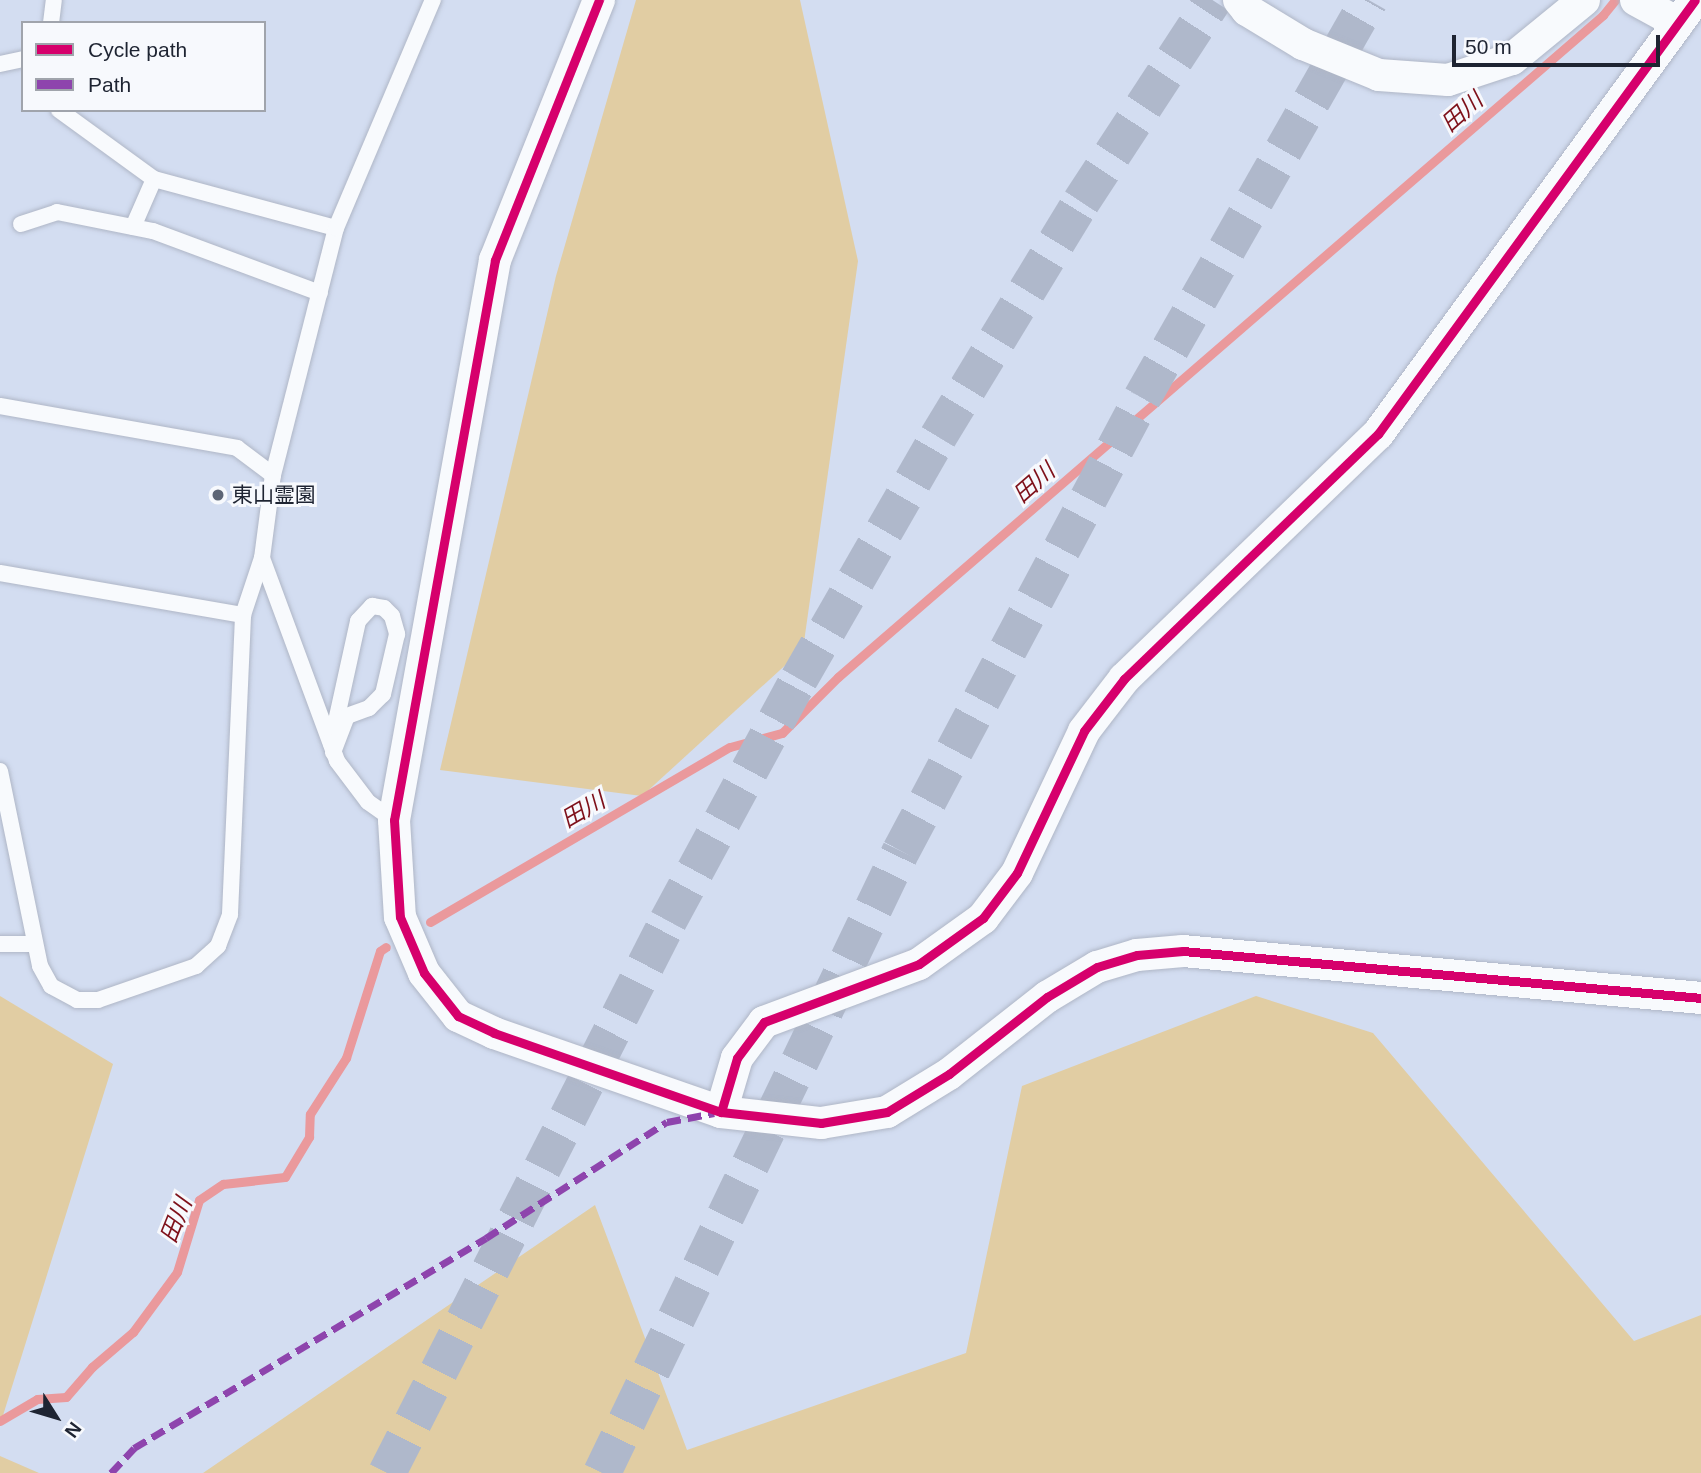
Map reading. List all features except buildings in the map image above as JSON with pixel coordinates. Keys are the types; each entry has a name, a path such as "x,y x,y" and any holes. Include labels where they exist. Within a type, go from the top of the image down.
{"street":[{"path":"598,0 495,260 394,820 400,917 424,973 458,1016 494,1033 721,1112 821,1123 887,1112 949,1073 1047,997 1097,967 1137,955 1183,951 1701,998"},
{"path":"1239,0 1247,10 1303,44 1379,75 1448,80 1512,59 1584,0"},
{"path":"721,1112 737,1058 764,1022 919,964 983,918 1017,873 1084,731 1124,679 1378,434 1686,12 1636,0"}],"lane":[{"path":"51,21 54,0"},
{"path":"0,771 40,966 51,986 77,1000 98,1000 196,966 218,946 230,914 243,615 262,558 273,475 337,228 433,0"},
{"path":"0,64 21,59"},
{"path":"62,112 154,179 337,228"},
{"path":"133,226 154,179"},
{"path":"21,224 57,212 133,226 320,293"},
{"path":"0,407 237,448 273,475"},
{"path":"262,558 332,748 369,802 394,820"},
{"path":"0,573 243,615"},
{"path":"372,606 384,608 392,616 397,634 383,694 369,708 347,716 332,748 358,621 372,606"},
{"path":"0,944 35,944"}],"shaded area":[{"path":"636,0 800,0 858,261 803,649 642,796 440,770 556,276"},
{"path":"0,996 113,1064 0,1425"},
{"path":"1256,996 1373,1033 1634,1341 1701,1315 1701,1473 203,1473 595,1205 687,1450 966,1353 1022,1086"},
{"path":"0,1456 39,1473 0,1473"}],"waterway":[{"name":"田川","path":"430,922 730,747 782,733 838,677 1603,15 1615,0"},
{"name":"田川","path":"0,1421 37,1399 66,1397 92,1367 133,1332 177,1272 199,1200 223,1184 285,1177 309,1137 310,1114 346,1058 380,951 386,947"}],"tunnel":[{"path":"387,1473 668,921 799,679 938,437 1081,202 1213,0"},
{"path":"602,1473 901,851 1142,398 1369,0"}],"marked path":[{"path":"111,1473 134,1448 486,1238 667,1122 714,1113"}],"cycle path":[{"path":"599,0 495,260 394,820 400,917 424,973 458,1016 494,1033 721,1112 821,1123 887,1112 949,1074 1047,997 1097,967 1137,955 1183,951 1701,998"},
{"path":"721,1112 737,1058 764,1022 919,964 983,918 1017,873 1084,731 1124,679 1378,434 1695,0"}],"place":[{"name":"東山霊園","path":"218,495"}]}
